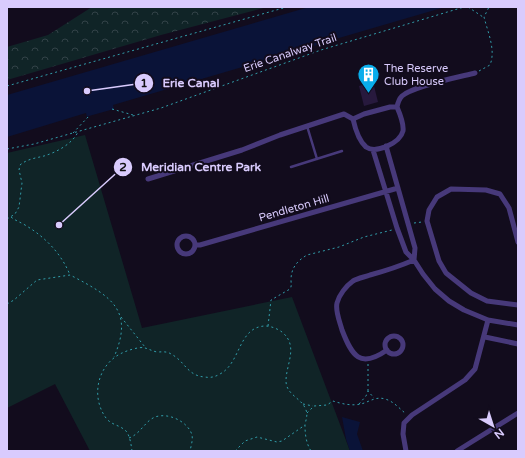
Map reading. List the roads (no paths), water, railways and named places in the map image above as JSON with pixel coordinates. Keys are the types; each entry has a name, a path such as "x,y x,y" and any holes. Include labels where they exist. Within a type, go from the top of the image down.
{"street":[{"path":"148,180 242,150 280,134 344,114 353,119 359,137 366,147 373,150 386,146 401,136 403,130 397,107 399,100 403,95 414,89 475,73"},
{"path":"353,119 364,114 390,107 397,107"},
{"path":"386,146 415,248 414,260"},
{"path":"373,150 406,252 414,260 422,274 435,289 449,301 464,310 488,320 518,325"},
{"name":"Pendleton Hill","path":"195,245 200,245 398,188"},
{"path":"518,242 509,208 500,194 486,190 451,189 437,197 429,210 427,222 439,261 446,273 471,293 487,301 518,306"},
{"path":"387,350 376,358 369,359 359,358 353,354 349,348 338,319 337,304 341,294 354,280 414,260"},
{"path":"406,451 403,434 404,423 412,415 465,380 475,369 485,338 488,320"},
{"path":"485,338 518,344"},
{"path":"458,451 518,413"}],"lane":[{"path":"307,126 317,159"},
{"path":"291,167 342,151"}],"water":[{"path":"309,7 445,7 113,105 114,109 87,117 86,113 7,137 7,95"},
{"path":"342,417 360,422 357,434 363,451 350,451"}],"place":[{"name":"Erie Canal","path":"87,91"},
{"name":"The Reserve Club House","path":"368,94"},
{"name":"Meridian Centre Park","path":"59,225"}]}
